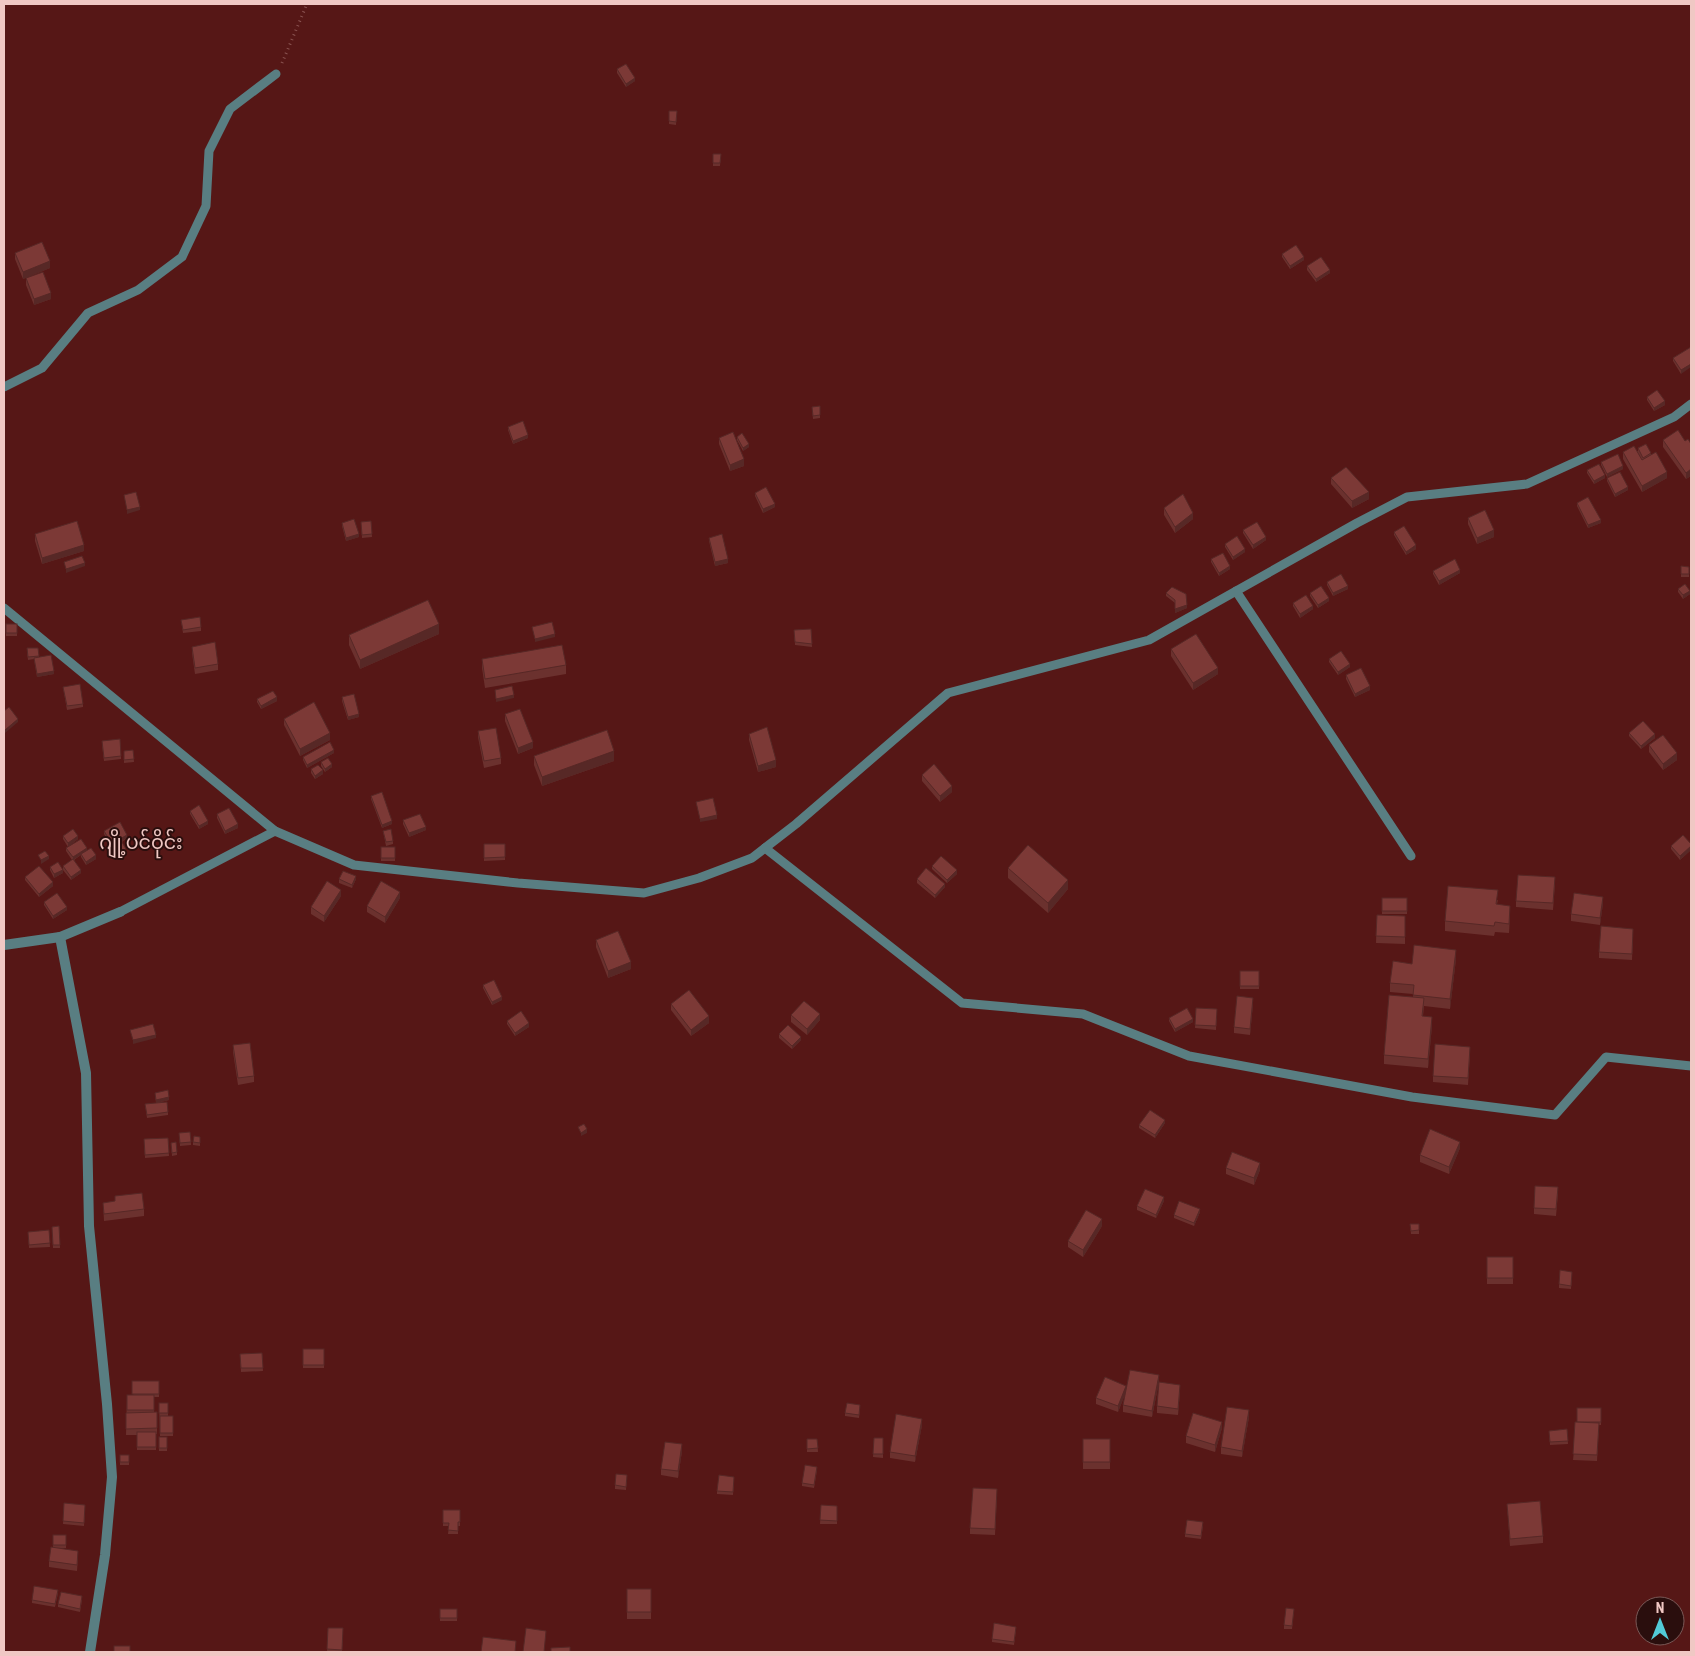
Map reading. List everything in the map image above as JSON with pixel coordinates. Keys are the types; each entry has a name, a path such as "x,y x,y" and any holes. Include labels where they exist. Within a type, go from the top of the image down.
{"street":[{"path":"4,945 60,937 120,912"},
{"path":"60,937 86,1073 89,1226 107,1404 112,1477 105,1555 90,1652"}],"lane":[{"path":"4,387 42,368 88,313 138,290 182,257 206,206 209,151 230,109 276,74"},
{"path":"4,608 275,831 354,865 518,883 644,893 699,878 752,858 796,824 948,693 1149,640 1357,522 1407,497 1527,484 1674,417 1691,404"},
{"path":"1236,590 1411,856"},
{"path":"120,912 275,831"},
{"path":"765,848 962,1003 1083,1014 1189,1056 1412,1097 1554,1115 1606,1057 1691,1066"}],"path":[{"path":"276,74 306,4"}],"building":[{"path":"626,64 635,78 626,84 617,69"},
{"path":"669,111 677,111 676,122 669,121"},
{"path":"713,154 721,154 720,163 713,163"},
{"path":"42,242 50,261 23,272 15,253"},
{"path":"1296,245 1304,257 1290,266 1282,254"},
{"path":"1321,257 1330,270 1316,279 1307,266"},
{"path":"43,272 51,293 34,299 26,278"},
{"path":"1691,347 1691,364 1681,370 1673,358"},
{"path":"1657,390 1665,401 1654,408 1647,397"},
{"path":"820,406 820,415 813,416 812,407"},
{"path":"523,421 528,435 513,441 508,427"},
{"path":"1678,430 1685,441 1688,439 1691,444 1691,469 1686,473 1663,440"},
{"path":"733,432 744,459 730,465 719,438"},
{"path":"742,433 749,444 743,448 737,437"},
{"path":"1646,444 1651,453 1643,458 1638,448"},
{"path":"1634,446 1642,460 1656,452 1667,472 1642,486 1623,452"},
{"path":"1618,454 1623,466 1607,474 1601,462"},
{"path":"1599,464 1605,475 1594,481 1587,470"},
{"path":"1346,467 1369,492 1352,501 1331,478"},
{"path":"1620,472 1628,487 1615,494 1607,478"},
{"path":"766,487 775,504 763,509 755,493"},
{"path":"136,492 140,507 127,510 124,495"},
{"path":"1183,494 1193,513 1175,527 1164,508"},
{"path":"1588,497 1601,520 1588,525 1577,503"},
{"path":"1485,510 1494,530 1477,538 1468,518"},
{"path":"354,519 359,534 346,538 342,523"},
{"path":"77,521 84,545 42,558 35,534"},
{"path":"371,521 372,534 362,535 361,522"},
{"path":"1257,522 1266,537 1253,545 1243,530"},
{"path":"1404,526 1416,545 1406,552 1394,532"},
{"path":"722,534 728,559 715,562 709,538"},
{"path":"1237,536 1245,549 1233,557 1225,544"},
{"path":"1223,553 1230,566 1219,573 1211,559"},
{"path":"82,556 85,563 66,569 64,562"},
{"path":"1455,559 1460,570 1439,581 1433,571"},
{"path":"1681,566 1689,567 1689,574 1681,574"},
{"path":"1341,574 1348,586 1333,593 1327,582"},
{"path":"1685,584 1690,591 1683,595 1678,589"},
{"path":"1321,586 1329,598 1318,605 1310,593"},
{"path":"1172,587 1186,594 1187,605 1175,609 1175,600 1166,593"},
{"path":"1306,595 1313,606 1300,614 1293,603"},
{"path":"428,600 439,624 360,660 349,635"},
{"path":"200,617 201,627 183,630 181,620"},
{"path":"552,622 555,634 535,639 532,627"},
{"path":"6,624 17,624 17,633 6,633"},
{"path":"811,629 812,644 795,642 794,630"},
{"path":"1196,634 1218,668 1193,683 1171,649"},
{"path":"215,642 218,664 195,668 192,647"},
{"path":"562,645 566,665 485,679 482,659"},
{"path":"27,648 38,648 39,656 28,657"},
{"path":"1341,651 1350,664 1338,672 1329,659"},
{"path":"51,655 54,671 37,674 34,658"},
{"path":"1361,668 1370,686 1355,694 1346,675"},
{"path":"80,684 83,704 67,706 63,687"},
{"path":"512,686 514,695 496,699 495,690"},
{"path":"273,691 277,697 261,706 257,699"},
{"path":"354,694 359,714 348,717 342,697"},
{"path":"314,702 330,733 300,749 284,719"},
{"path":"9,707 18,719 5,730 4,711"},
{"path":"520,709 533,742 518,748 505,714"},
{"path":"1643,721 1655,734 1641,746 1629,733"},
{"path":"767,727 776,760 758,766 749,734"},
{"path":"496,728 501,758 484,761 478,731"},
{"path":"607,730 614,751 542,777 534,756"},
{"path":"1663,735 1677,753 1663,764 1649,745"},
{"path":"120,739 121,756 104,758 102,741"},
{"path":"330,742 334,750 307,765 303,757"},
{"path":"133,750 134,759 124,760 124,751"},
{"path":"328,758 332,764 325,769 321,762"},
{"path":"934,764 952,786 940,796 922,775"},
{"path":"318,765 323,770 315,776 311,769"},
{"path":"382,792 392,821 382,825 371,796"},
{"path":"713,798 717,815 700,819 696,802"},
{"path":"199,805 208,821 199,826 190,811"},
{"path":"229,808 238,824 225,831 217,814"},
{"path":"420,814 426,827 409,833 403,820"},
{"path":"120,822 127,835 120,839 126,849 119,853 104,831"},
{"path":"73,829 78,836 68,843 63,836"},
{"path":"391,829 393,841 386,842 383,831"},
{"path":"1683,835 1691,846 1680,856 1671,846"},
{"path":"81,839 87,848 73,857 66,848"},
{"path":"484,844 505,844 505,857 484,858"},
{"path":"1028,845 1068,880 1048,903 1008,868"},
{"path":"381,847 395,847 395,858 381,858"},
{"path":"91,848 96,855 86,862 81,854"},
{"path":"45,851 49,856 41,860 38,855"},
{"path":"941,856 957,870 947,880 932,866"},
{"path":"73,859 81,870 71,877 63,866"},
{"path":"58,862 63,870 54,874 50,867"},
{"path":"39,866 53,882 39,894 25,877"},
{"path":"926,868 945,884 935,895 917,879"},
{"path":"343,871 356,876 352,885 339,879"},
{"path":"1518,875 1555,877 1553,903 1516,901"},
{"path":"327,881 341,890 324,916 311,907"},
{"path":"381,881 400,892 385,917 367,906"},
{"path":"1448,886 1498,890 1496,904 1510,906 1509,924 1495,922 1494,926 1445,921"},
{"path":"57,893 67,907 53,916 44,902"},
{"path":"1574,893 1603,897 1600,918 1571,914"},
{"path":"1382,898 1407,898 1407,911 1382,911"},
{"path":"1377,915 1405,916 1405,937 1376,936"},
{"path":"1601,926 1633,929 1632,954 1599,952"},
{"path":"618,931 631,962 608,971 596,940"},
{"path":"1414,945 1456,950 1450,999 1413,995 1414,985 1390,983 1393,961 1412,964"},
{"path":"1240,971 1259,971 1259,986 1240,986"},
{"path":"494,980 502,997 492,1002 483,985"},
{"path":"689,990 709,1016 691,1030 671,1004"},
{"path":"1389,995 1424,998 1422,1016 1432,1017 1428,1059 1384,1055"},
{"path":"1237,996 1253,998 1250,1029 1234,1027"},
{"path":"804,1001 820,1014 807,1029 791,1015"},
{"path":"1187,1008 1193,1019 1175,1029 1169,1018"},
{"path":"1196,1008 1217,1009 1216,1026 1195,1025"},
{"path":"521,1011 529,1023 515,1033 507,1021"},
{"path":"153,1024 156,1035 133,1040 130,1030"},
{"path":"788,1025 801,1037 792,1046 779,1034"},
{"path":"250,1043 254,1076 238,1078 233,1045"},
{"path":"1435,1044 1470,1047 1468,1078 1433,1076"},
{"path":"168,1090 169,1097 156,1100 155,1093"},
{"path":"167,1102 168,1112 147,1115 145,1104"},
{"path":"1150,1110 1165,1120 1155,1135 1139,1125"},
{"path":"584,1124 587,1129 581,1133 578,1127"},
{"path":"1430,1129 1460,1142 1449,1167 1420,1155"},
{"path":"190,1132 191,1142 180,1143 179,1133"},
{"path":"194,1136 200,1137 200,1143 193,1142"},
{"path":"168,1138 169,1153 145,1155 144,1139"},
{"path":"176,1142 177,1152 172,1153 171,1143"},
{"path":"1232,1152 1260,1163 1254,1178 1226,1168"},
{"path":"1535,1186 1558,1187 1556,1209 1534,1208"},
{"path":"1145,1189 1164,1197 1156,1215 1137,1206"},
{"path":"142,1193 144,1209 104,1214 103,1203 115,1201 115,1196"},
{"path":"1179,1201 1200,1209 1194,1223 1174,1215"},
{"path":"1086,1210 1102,1219 1083,1250 1068,1241"},
{"path":"1410,1224 1419,1224 1419,1230 1411,1231"},
{"path":"59,1226 60,1245 53,1245 52,1227"},
{"path":"49,1230 50,1243 29,1245 28,1232"},
{"path":"1487,1257 1513,1257 1513,1278 1487,1278"},
{"path":"1560,1270 1572,1272 1571,1286 1559,1284"},
{"path":"303,1349 324,1349 324,1365 303,1365"},
{"path":"262,1353 263,1368 241,1368 240,1354"},
{"path":"1130,1370 1159,1375 1152,1411 1123,1405"},
{"path":"1105,1377 1126,1386 1118,1406 1096,1398"},
{"path":"132,1381 159,1381 159,1394 132,1394"},
{"path":"1159,1382 1180,1385 1178,1409 1157,1406"},
{"path":"127,1395 154,1395 154,1410 127,1410"},
{"path":"159,1403 168,1403 168,1413 159,1413"},
{"path":"847,1403 860,1405 859,1415 845,1413"},
{"path":"1227,1407 1249,1410 1242,1451 1221,1447"},
{"path":"1577,1408 1601,1408 1601,1422 1577,1422"},
{"path":"157,1412 157,1428 126,1429 126,1413"},
{"path":"1193,1413 1222,1422 1215,1445 1186,1436"},
{"path":"896,1414 922,1419 915,1456 890,1452"},
{"path":"160,1416 173,1416 173,1433 160,1433"},
{"path":"1575,1422 1599,1423 1597,1455 1573,1454"},
{"path":"1567,1429 1568,1441 1550,1442 1549,1431"},
{"path":"137,1432 156,1432 156,1447 137,1447"},
{"path":"159,1437 167,1437 167,1448 159,1448"},
{"path":"874,1438 883,1438 883,1454 873,1454"},
{"path":"807,1439 817,1439 818,1448 807,1449"},
{"path":"1083,1439 1110,1439 1110,1462 1083,1462"},
{"path":"665,1442 682,1444 678,1471 661,1469"},
{"path":"120,1455 129,1455 129,1462 120,1462"},
{"path":"805,1465 817,1467 814,1485 802,1483"},
{"path":"616,1474 627,1475 626,1487 615,1485"},
{"path":"719,1475 734,1477 733,1492 717,1491"},
{"path":"973,1488 997,1489 995,1529 970,1528"},
{"path":"1540,1501 1543,1536 1510,1539 1507,1504"},
{"path":"64,1503 85,1505 84,1523 63,1521"},
{"path":"821,1505 837,1506 837,1521 820,1520"},
{"path":"443,1510 460,1510 458,1531 448,1530 449,1523 443,1523"},
{"path":"1187,1520 1203,1522 1201,1536 1185,1534"},
{"path":"53,1535 66,1535 66,1545 53,1545"},
{"path":"51,1547 78,1551 77,1565 49,1561"},
{"path":"34,1586 58,1590 55,1604 32,1600"},
{"path":"627,1589 651,1589 651,1612 627,1612"},
{"path":"61,1592 82,1596 80,1609 58,1604"},
{"path":"1286,1608 1294,1609 1292,1626 1284,1625"},
{"path":"440,1609 457,1609 457,1618 440,1618"},
{"path":"994,1623 1016,1627 1014,1642 992,1639"},
{"path":"328,1628 343,1628 342,1650 327,1649"},
{"path":"526,1628 546,1631 544,1652 523,1652"},
{"path":"483,1637 516,1641 515,1652 481,1652"},
{"path":"114,1646 130,1646 130,1652 114,1652"},
{"path":"570,1647 570,1652 551,1652 551,1648"}],"district":[{"name":"ဂျို့ပင်ဝိုင်း","path":"141,842"}]}
